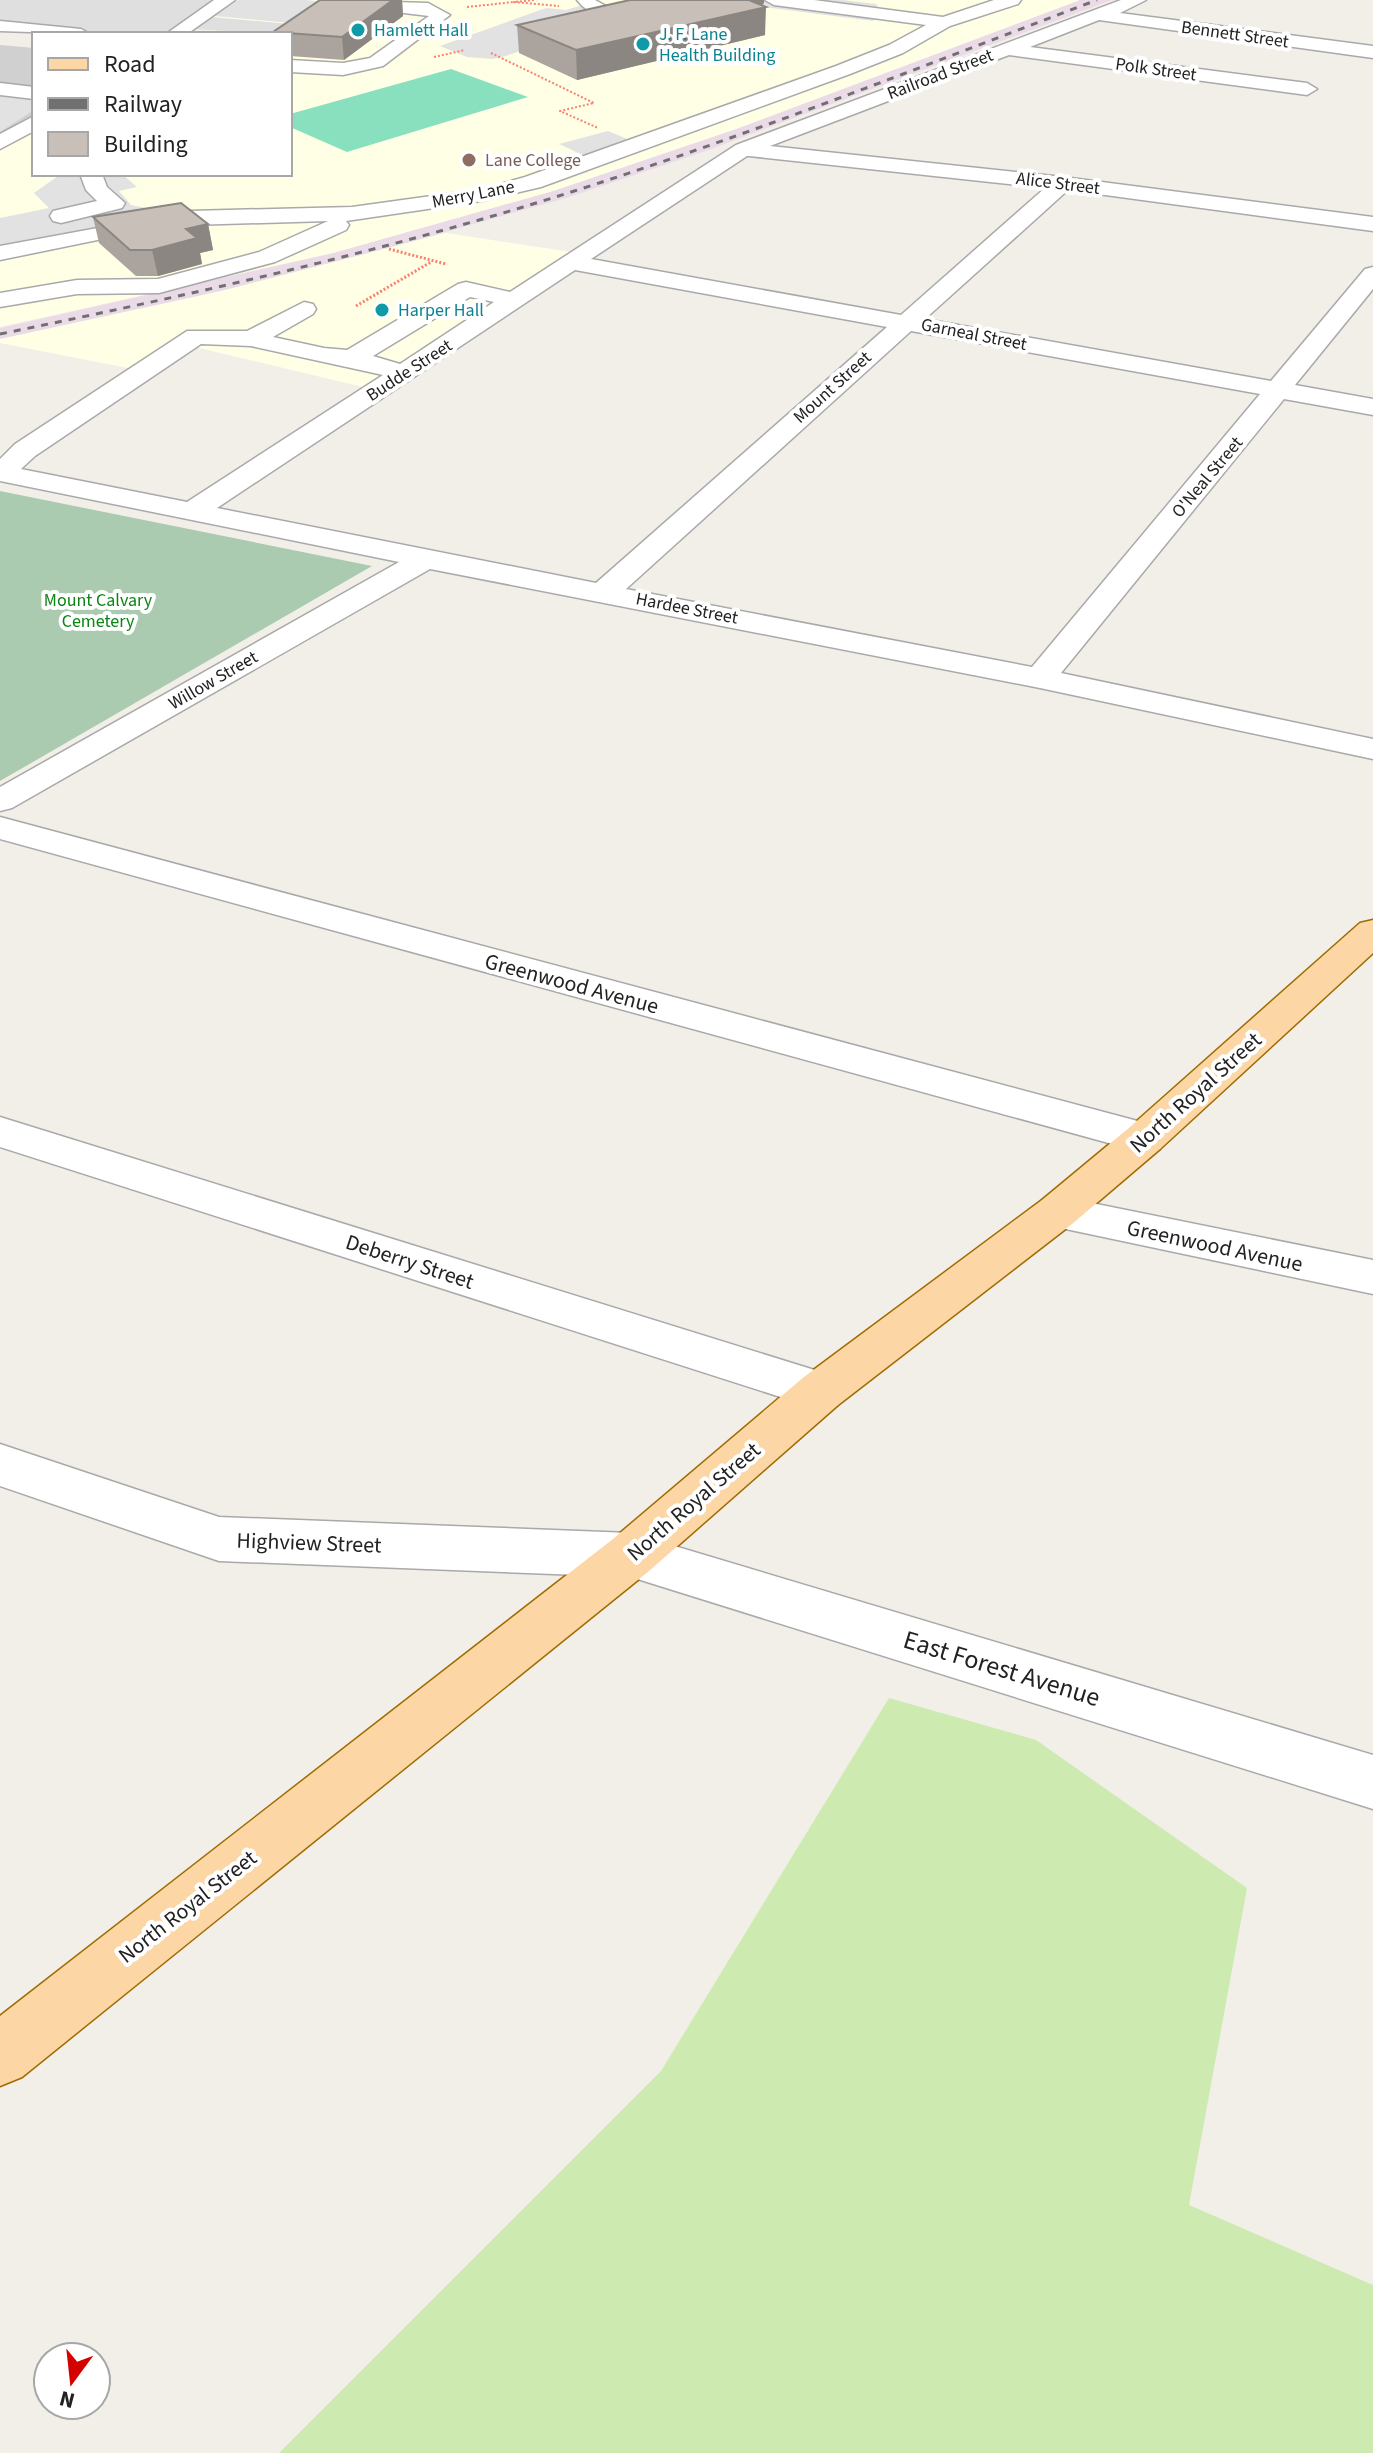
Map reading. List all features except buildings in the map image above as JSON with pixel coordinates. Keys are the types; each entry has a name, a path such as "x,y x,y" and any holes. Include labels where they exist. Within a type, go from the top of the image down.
{"main road":[{"name":"North Royal Street","path":"7,2040 631,1555 821,1391 1057,1212 1145,1138 1373,932"}],"street":[{"path":"178,32 226,0"},
{"path":"292,66 343,69 376,62 441,15 441,5 336,0"},
{"path":"579,4 609,15 625,16 649,12 670,0"},
{"path":"774,0 944,22"},
{"name":"Merry Lane","path":"0,253 117,229 190,218 276,218 365,212 482,195 533,182 843,70 896,49 944,22 1012,0"},
{"name":"Railroad Street","path":"743,149 1137,0"},
{"name":"Bennett Street","path":"1098,15 1373,52"},
{"path":"0,26 61,32"},
{"name":"Polk Street","path":"1005,49 1307,89"},
{"path":"0,89 32,93"},
{"path":"0,143 32,123"},
{"name":"Alice Street","path":"743,149 1063,183 1373,224"},
{"name":"Budde Street","path":"195,510 743,149"},
{"path":"41,221 114,203 97,190 92,176"},
{"name":"Mount Street","path":"604,592 1063,183"},
{"path":"0,300 77,287 159,286 197,277 267,257 365,212"},
{"name":"Garneal Street","path":"574,263 1373,407"},
{"name":"O'Neal Street","path":"1040,678 1373,274"},
{"path":"352,358 466,289 516,300"},
{"path":"251,339 304,309"},
{"path":"1,473 25,450 196,336 251,339 324,356 352,358 406,373"},
{"name":"Hardee Street","path":"1,473 1040,678 1373,749"},
{"name":"Willow Street","path":"0,801 426,559"},
{"name":"Greenwood Avenue","path":"0,828 1145,1138"},
{"name":"Deberry Street","path":"0,1132 821,1391"},
{"name":"Greenwood Avenue","path":"1057,1212 1373,1277"},
{"name":"Highview Street","path":"0,1465 219,1539 631,1555"},
{"name":"East Forest Avenue","path":"631,1555 1373,1782"}],"path":[{"path":"441,5 534,0"},
{"path":"514,2 579,4"},
{"path":"452,52 465,50"},
{"path":"491,53 594,103 560,111 606,132"},
{"path":"389,249 456,267"},
{"path":"356,306 432,261"}],"shaded area":[{"path":"0,0 221,0 197,16 291,24 279,32 177,28 172,32 80,32 0,24"},
{"name":"Lane College","path":"231,0 1080,0 736,129 553,191 333,253 0,327 0,147 32,127 32,176 292,176 290,24 206,16"},
{"path":"238,0 306,0 358,5 324,26 214,16"},
{"path":"710,0 842,0 876,4 880,9 873,21"},
{"path":"1080,0 1112,0 703,152 566,198 300,273 0,339 0,328 333,253 553,191 736,129"},
{"path":"582,5 585,9 572,12 555,39 506,56 493,59 467,57 440,46 546,8 566,10"},
{"path":"0,45 32,48 32,120 0,140"},
{"path":"0,96 32,100 32,111 0,132"},
{"path":"608,131 637,143 591,159 559,144"},
{"path":"58,176 124,176 137,187 119,191 131,205 156,210 161,227 0,260 0,218 49,208 34,193"},
{"path":"446,233 578,253 367,388 178,343 138,370 0,343 0,339 221,291"}],"green space":[{"path":"451,69 528,97 347,152 292,128 292,113"},
{"name":"Mount Calvary Cemetery","path":"0,491 372,566 0,781"},
{"path":"889,1698 1036,1740 1247,1888 1189,2205 1373,2285 1373,2453 279,2453 661,2071"}],"railway":[{"path":"0,334 263,276 393,244 523,207 740,135 1097,0"}],"place":[{"name":"Hamlett Hall","path":"358,30"},
{"name":"J. F. Lane Health Building","path":"643,44"},
{"name":"Lane College","path":"469,160"},
{"name":"Harper Hall","path":"382,310"}]}
